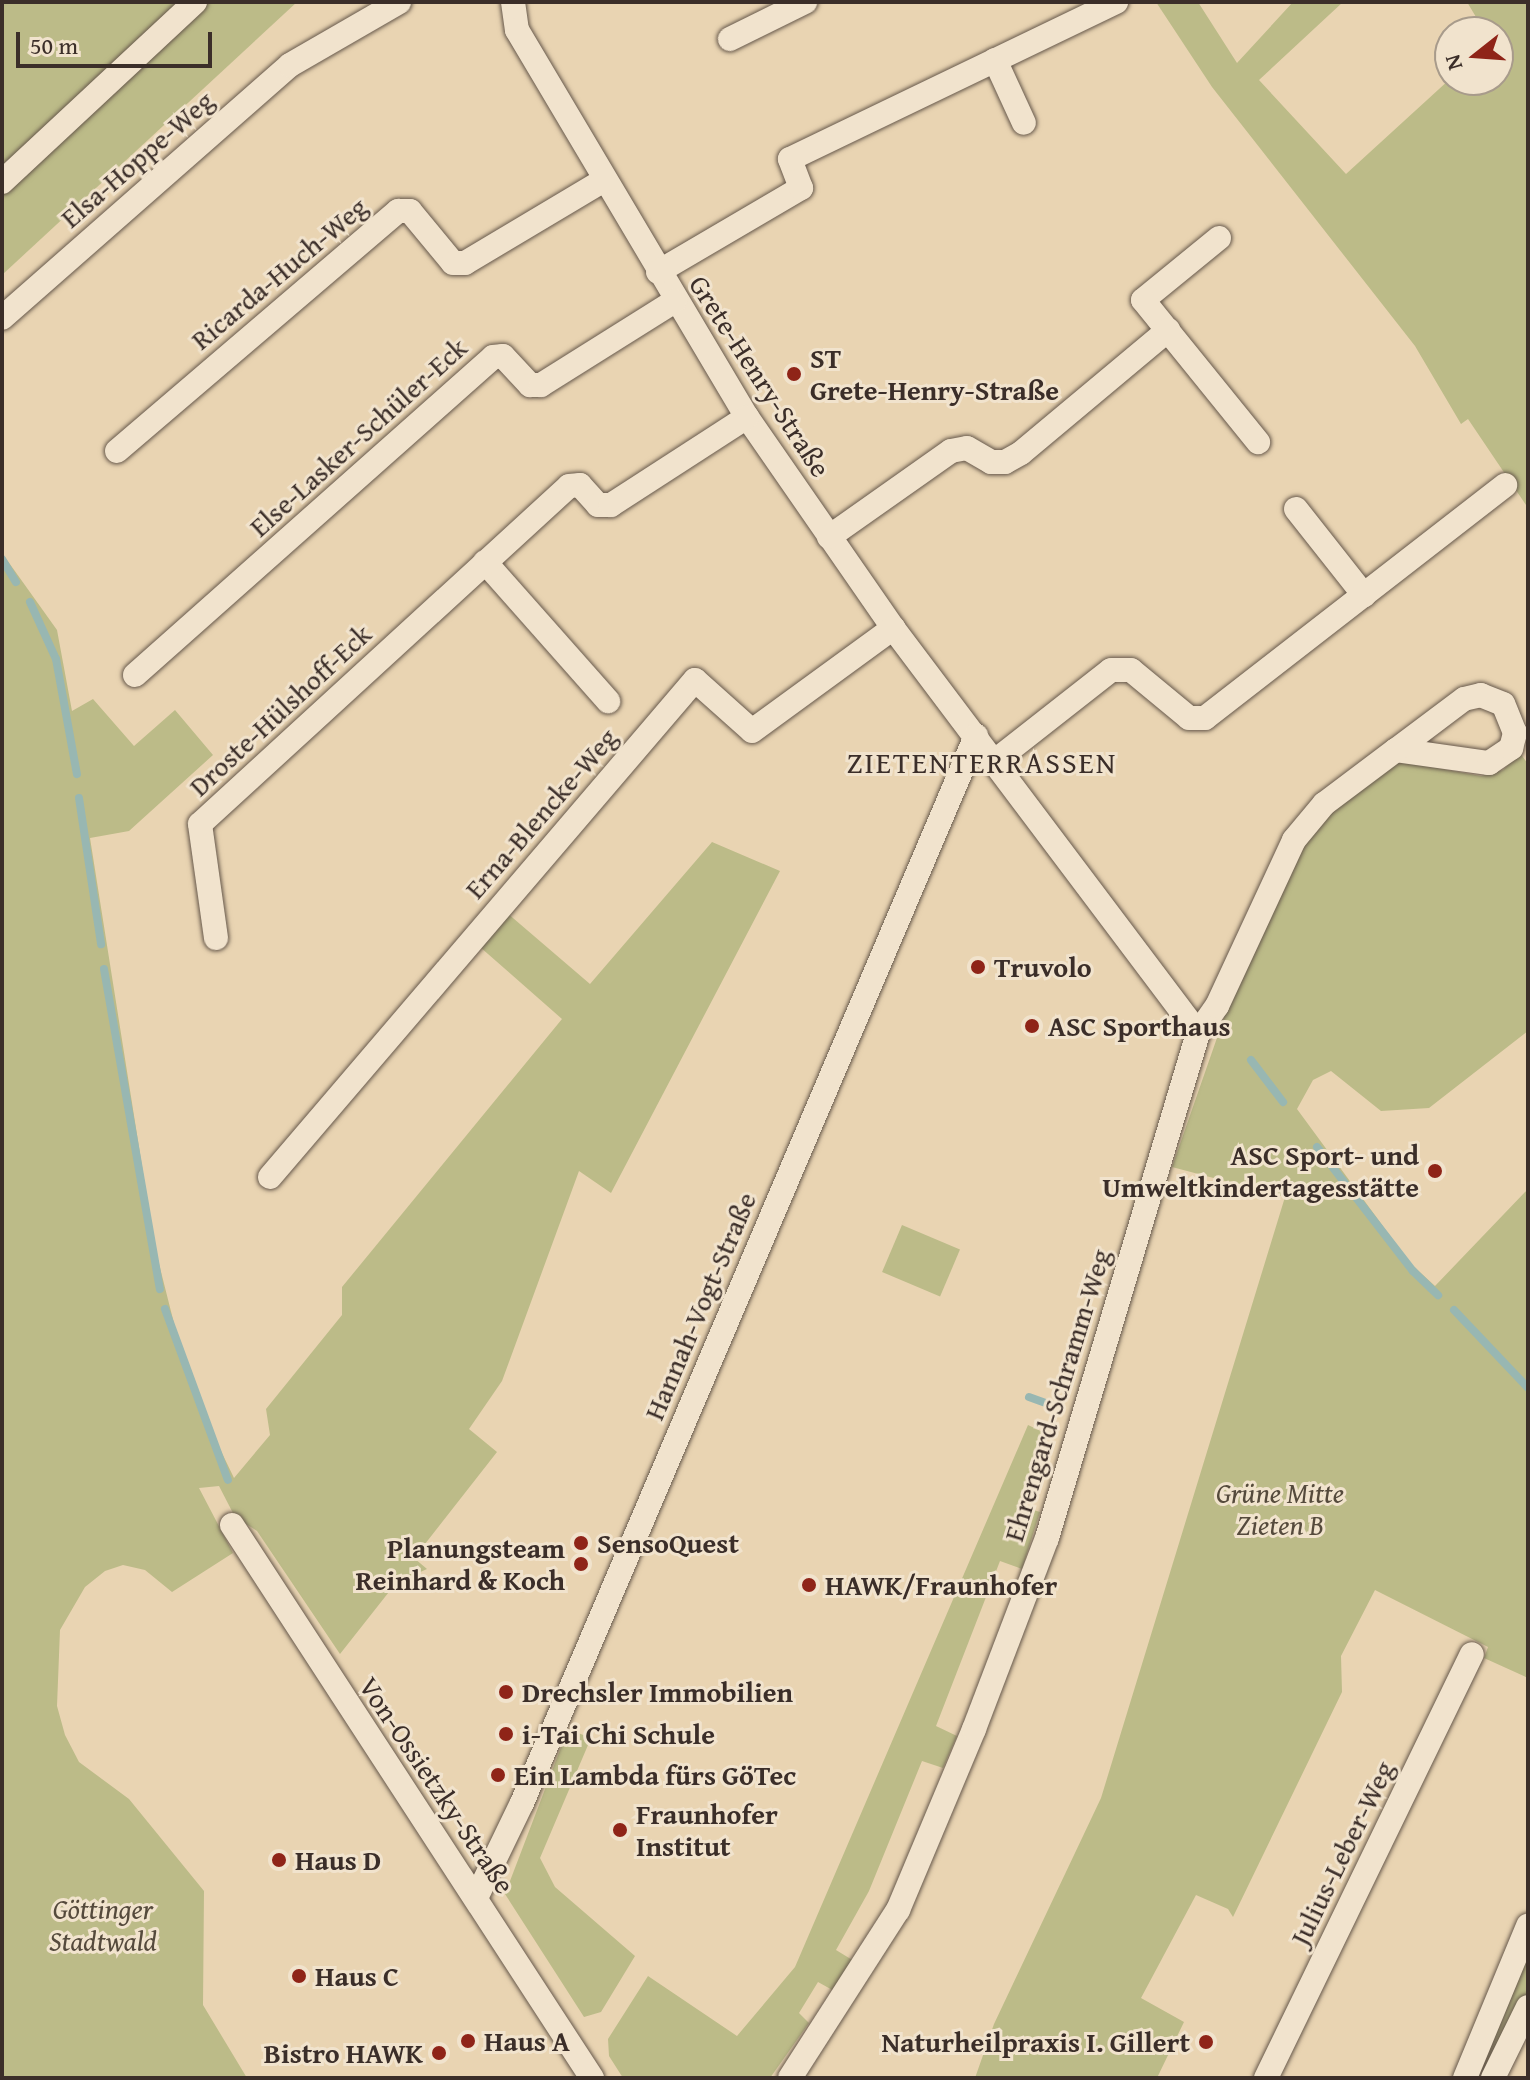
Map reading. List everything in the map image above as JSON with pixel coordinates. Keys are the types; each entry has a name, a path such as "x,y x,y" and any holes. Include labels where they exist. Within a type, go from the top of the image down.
{"street":[{"path":"2,182 195,2"},
{"name":"Elsa-Hoppe-Weg","path":"2,318 290,65 399,2"},
{"name":"Grete-Henry-Straße","path":"513,2 517,30 675,301 747,417 893,628 1198,1033"},
{"path":"730,39 805,2"},
{"path":"658,272 801,188 790,159 1116,2"},
{"path":"995,60 1024,123"},
{"name":"Ricarda-Huch-Weg","path":"117,451 398,211 410,211 453,263 465,263 604,180"},
{"path":"1219,238 1143,300 1258,442"},
{"name":"Else-Lasker-Schüler-Eck","path":"135,675 493,357 503,356 530,385 541,385 675,301"},
{"path":"829,537 951,451 979,451 991,462 1005,462 1021,453 1168,330"},
{"name":"Droste-Hülshoff-Eck","path":"216,938 200,824 569,486 580,485 598,505 611,505 747,417"},
{"path":"995,761 1111,670 1131,670 1189,718 1205,718 1505,485"},
{"path":"1296,509 1364,595"},
{"path":"485,562 608,701"},
{"name":"Erna-Blencke-Weg","path":"270,1177 695,680 752,731 893,628"},
{"name":"Hannah-Vogt-Straße","path":"476,1898 503,1847 976,736"},
{"name":"Ehrengard-Schramm-Weg","path":"790,2078 898,1910 974,1729 1047,1538 1198,1033 1217,1006 1294,840 1324,804 1396,750"},
{"name":"Von-Ossietzky-Straße","path":"232,1525 592,2078"},
{"name":"Julius-Leber-Weg","path":"1266,2078 1472,1654"},
{"path":"1465,2078 1528,1926"},
{"path":"1493,2078 1528,2007"}],"green space":[{"path":"2,2 297,2 2,275"},
{"path":"1156,2 1198,2 1237,63 1293,2 1343,2 1259,80 1346,174 1434,94 1514,96 1514,16 1475,16 1467,2 1528,2 1528,508 1468,419 1461,424 1415,346 1212,87"},
{"name":"Göttinger Stadtwald","path":"2,553 57,630 72,711 93,699 134,746 175,710 213,755 129,831 90,838 155,1248 179,1343 206,1420 234,1478 270,1435 266,1409 342,1315 342,1287 562,1019 480,947 507,913 590,984 712,842 780,871 611,1193 579,1171 502,1381 469,1429 497,1452 414,1558 427,1569 396,1583 340,1654 257,1531 235,1517 219,1486 199,1488 233,1553 172,1592 145,1570 123,1565 105,1571 85,1587 60,1630 57,1706 65,1735 79,1762 129,1799 204,1891 203,2005 247,2078 2,2078"},
{"name":"Grüne Mitte Zieten B","path":"1520,753 1528,764 1528,1031 1429,1108 1381,1111 1331,1071 1313,1080 1297,1109 1410,1263 1435,1286 1528,1189 1528,1678 1484,1658 1488,1647 1375,1590 1341,1656 1342,1692 1233,1917 1228,1909 1196,1895 1141,1998 1184,2022 1157,2078 975,2078 994,2024 1101,1798 1285,1197 1172,1167 1226,1012 1306,840 1324,814 1398,761 1481,776 1503,770"},
{"path":"902,1225 960,1250 940,1297 882,1272"},
{"path":"1028,1425 1043,1432 1021,1506 1040,1512 1022,1569 1000,1561 936,1726 957,1736 943,1768 922,1761 869,1891 836,1950 854,1961 836,1992 818,1982 799,2013 809,2023 770,2078 623,2078 609,2056 608,2039 648,1976 737,2036 795,1967"},
{"path":"568,1729 591,1738 540,1858 555,1887 635,1956 601,2012 584,2017 505,1894"},
{"path":"1528,1948 1528,1994 1488,2076 1481,2073"}],"waterway":[{"path":"2,559 16,582"},
{"path":"30,602 56,659 77,774"},
{"path":"79,798 101,944"},
{"path":"104,969 160,1289"},
{"path":"1251,1060 1283,1102"},
{"path":"1317,1147 1413,1271 1438,1295"},
{"path":"165,1309 228,1480"},
{"path":"1454,1310 1528,1388"},
{"path":"1029,1397 1060,1408"}],"place":[{"name":"ST Grete-Henry-Straße","path":"794,374"},
{"name":"Truvolo","path":"978,967"},
{"name":"ASC Sporthaus","path":"1032,1026"},
{"name":"ASC Sport- und Umweltkindertagesstätte","path":"1435,1171"},
{"name":"SensoQuest","path":"581,1543"},
{"name":"Planungsteam Reinhard & Koch","path":"581,1564"},
{"name":"HAWK/Fraunhofer","path":"809,1585"},
{"name":"Drechsler Immobilien","path":"506,1692"},
{"name":"i-Tai Chi Schule","path":"506,1734"},
{"name":"Ein Lambda fürs GöTec","path":"498,1775"},
{"name":"Fraunhofer Institut","path":"620,1830"},
{"name":"Haus D","path":"279,1860"},
{"name":"Haus C","path":"299,1976"},
{"name":"Haus A","path":"468,2041"},
{"name":"Naturheilpraxis I. Gillert","path":"1206,2042"},
{"name":"Bistro HAWK","path":"439,2053"}],"district":[{"name":"ZIETENTERRASSEN","path":"982,762"}]}
